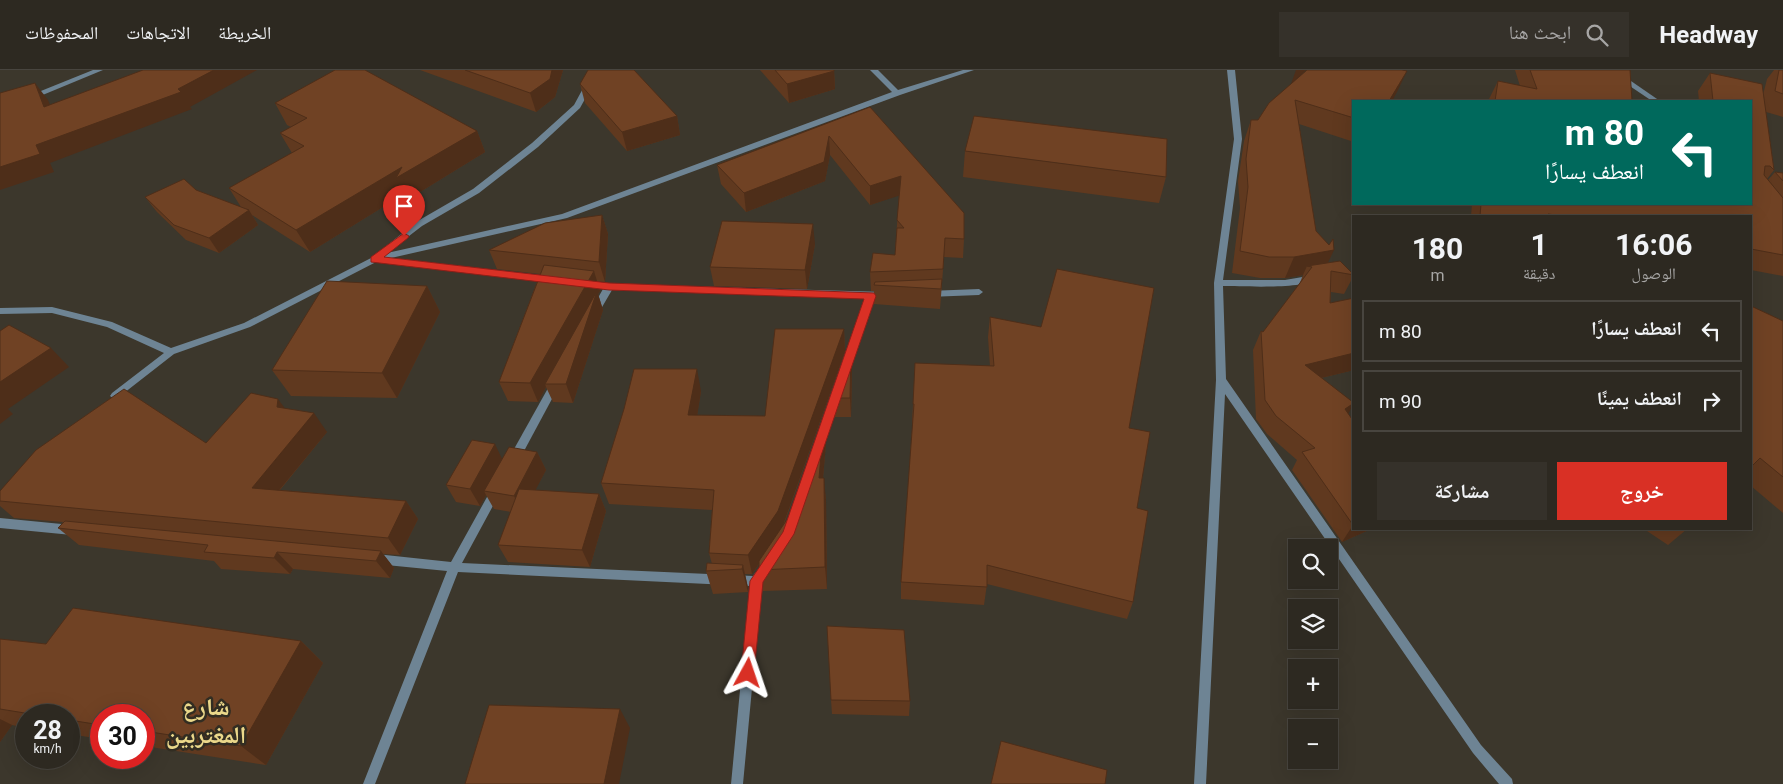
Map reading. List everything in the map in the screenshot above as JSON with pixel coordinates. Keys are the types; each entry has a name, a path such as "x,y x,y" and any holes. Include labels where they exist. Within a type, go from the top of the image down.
{"street":[{"path":"26,98 99,70"},
{"path":"110,400 171,352 247,325 374,259 420,224 476,191 535,145 577,106 597,70"},
{"path":"874,70 897,92"},
{"path":"374,259 564,216 897,92 970,70"},
{"path":"1200,784 1221,380 1218,282 1241,136 1231,70"},
{"path":"1610,70 1655,100"},
{"path":"374,259 560,281"},
{"path":"1218,282 1285,283 1322,277"},
{"path":"579,283 609,287 871,296 900,295"},
{"path":"590,320 609,287"},
{"path":"920,294 980,292"},
{"path":"817,451 871,296"},
{"path":"0,311 52,310 109,324 171,352"},
{"path":"369,784 454,567 562,372"},
{"path":"1221,380 1477,749 1507,784"},
{"path":"0,523 79,531"},
{"path":"365,558 454,567 756,581"},
{"path":"737,784 756,581 767,565"}],"building":[{"path":"143,70 214,70 178,89 181,92 36,145 40,154 0,167 0,93 35,83 44,107"},
{"path":"335,70 365,70 477,131 396,178 402,167 296,230 229,188 304,146 280,133 307,118 275,103"},
{"path":"465,70 552,70 550,79 530,93"},
{"path":"588,70 634,70 677,116 622,132 580,84"},
{"path":"775,70 834,70 834,71 787,84"},
{"path":"1307,70 1407,71 1390,100 1352,100 1352,117 1295,100 1316,231 1329,245 1333,239 1334,250 1294,257 1269,257 1240,251 1248,187 1246,159 1251,120 1258,120 1269,103"},
{"path":"1530,70 1630,70 1632,100 1495,100 1498,81 1537,89"},
{"path":"1779,70 1783,70 1783,94 1775,91"},
{"path":"1710,73 1762,84 1774,170 1770,166 1765,166 1764,175 1783,198 1783,255 1752,249 1752,215 1480,215 1481,205 1752,205 1752,100 1713,100"},
{"path":"870,107 964,213 964,239 945,238 943,269 870,272 873,253 895,255 897,228 904,228 897,220 901,176 870,186 829,136 824,162 744,193 717,165"},
{"path":"974,116 1167,139 1166,177 965,151"},
{"path":"1775,172 1783,173 1783,181"},
{"path":"184,179 196,190 249,210 209,238 174,225 145,197"},
{"path":"602,215 599,262 489,250 545,223"},
{"path":"722,221 813,224 805,270 710,267"},
{"path":"1340,261 1352,273 1352,275 1331,271 1330,303 1352,298 1352,353 1305,365 1352,401 1352,404 1345,409 1352,419 1352,524 1302,452 1315,448 1276,416 1265,400 1261,331 1263,332 1312,267 1307,266"},
{"path":"544,265 594,271 530,383 499,382"},
{"path":"1057,269 1154,288 1129,428 1150,432 1137,508 1148,511 1133,602 987,565 987,587 901,582 914,404 915,363 994,366 990,317 1041,327"},
{"path":"942,279 941,289 874,285 875,282"},
{"path":"327,281 427,286 382,373 272,370"},
{"path":"597,291 566,384 545,384"},
{"path":"1752,306 1783,321 1783,477 1760,458 1752,466"},
{"path":"9,325 51,348 0,382 0,331"},
{"path":"775,329 844,329 778,511 748,555 709,553 714,490 601,483 624,409 634,369 697,369 688,415 765,416"},
{"path":"851,349 850,398 834,398"},
{"path":"124,389 206,443 251,393 278,399 277,407 314,413 252,488 406,501 388,538 0,501 0,491 36,450"},
{"path":"824,420 819,478 824,478 825,567 759,570 759,561 792,512"},
{"path":"472,440 495,444 470,489 446,485"},
{"path":"509,447 537,452 514,496 484,491"},
{"path":"519,489 599,494 582,550 498,545"},
{"path":"65,521 381,551 376,561 277,552 274,558 204,552 208,545 58,528"},
{"path":"707,563 743,565 742,569 706,571"},
{"path":"73,608 301,641 241,746 155,733 155,704 90,704 90,723 80,722 80,704 15,704 15,711 0,709 0,639 46,644"},
{"path":"827,626 904,630 910,701 831,700"},
{"path":"489,705 620,709 604,784 465,784"},
{"path":"1001,741 1107,770 1105,784 991,784"}],"district":[{"name":"شارع المغتربين","path":"206,721"}],"route":[{"path":"404,236 374,259 609,287 871,296 788,534 756,581 748,673"}]}
